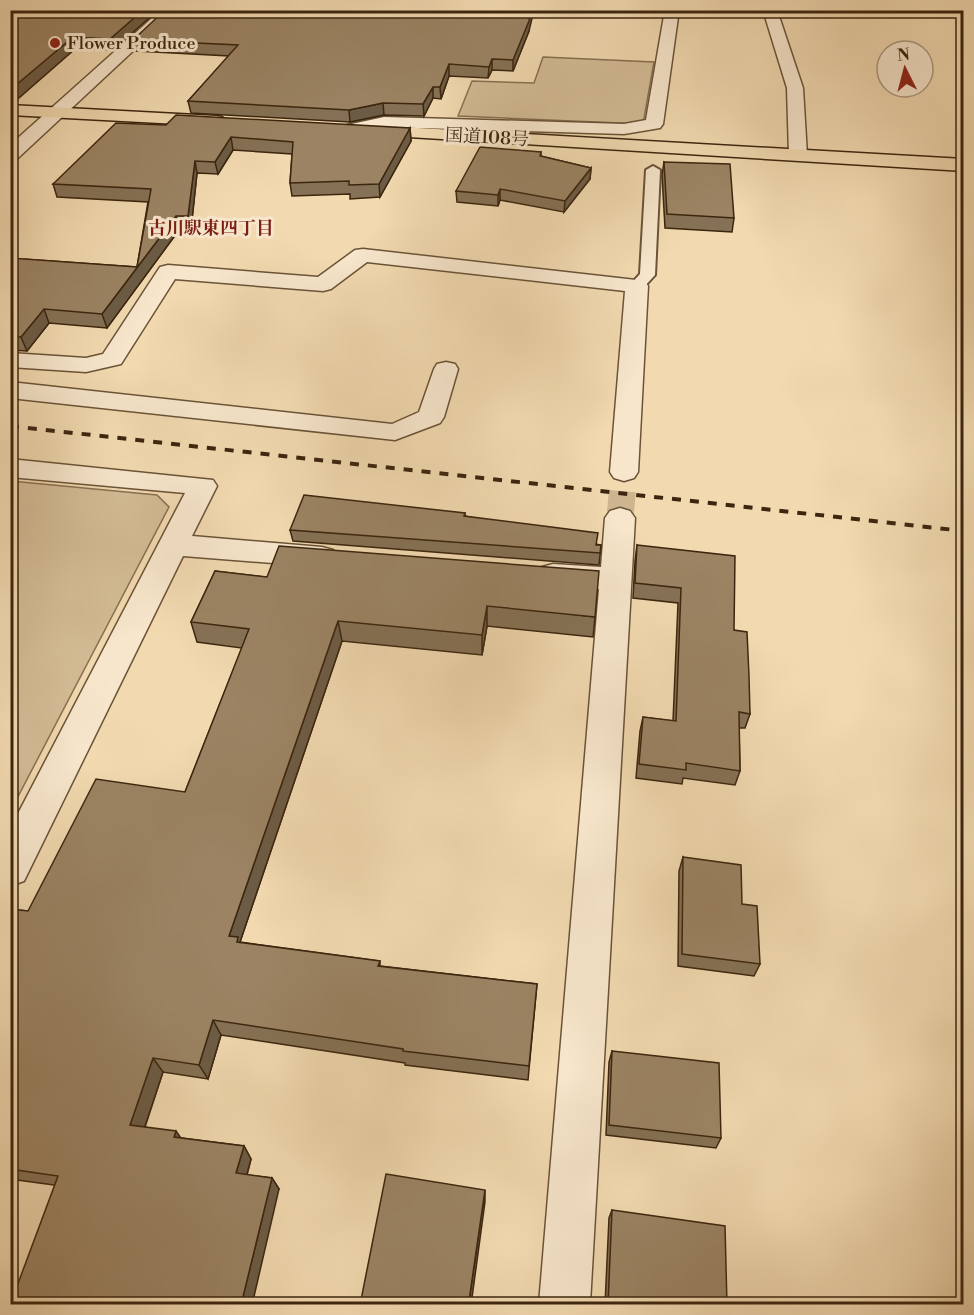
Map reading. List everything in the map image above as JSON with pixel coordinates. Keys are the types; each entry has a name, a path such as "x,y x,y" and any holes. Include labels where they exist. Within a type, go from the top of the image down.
{"highway":[{"path":"10,110 234,123"},
{"name":"国道108号","path":"347,129 963,165"}],"street":[{"path":"10,155 170,10"},
{"path":"347,129 384,122 624,129 654,124 672,10"},
{"path":"770,10 795,88 798,155"},
{"path":"10,360 86,365 112,358 168,272 323,284 363,255 637,286 624,472"},
{"path":"10,390 395,432 431,417 446,369"},
{"path":"10,468 203,486 10,869"},
{"path":"564,1305 620,518"},
{"path":"173,545 350,559"},
{"path":"526,573 615,579"}],"lane":[{"path":"637,286 647,274 653,170"}],"shaded area":[{"path":"543,57 654,62 643,124 458,116 472,81 534,83"},
{"path":"11,481 157,495 169,507 11,810"}],"building":[{"path":"10,10 143,10 110,39 73,37 10,90"},
{"path":"165,10 531,10 529,21 513,60 492,59 489,67 449,64 440,87 433,87 423,104 383,103 349,110 188,101 238,45 133,40"},
{"path":"176,115 410,128 379,184 349,185 349,181 290,183 293,142 231,137 215,162 195,161 188,216 176,216 102,314 44,309 21,337 10,336 10,258 137,267 151,189 53,184 116,123 166,125"},
{"path":"480,147 541,152 540,156 591,168 565,201 500,189 498,195 456,191"},
{"path":"664,162 730,164 734,218 667,214"},
{"path":"304,495 465,513 464,516 598,533 596,545 601,545 600,553 290,530"},
{"path":"637,545 735,556 734,630 747,632 750,714 739,712 740,771 686,763 686,770 639,764 643,717 676,721 681,588 635,583"},
{"path":"279,546 599,571 595,617 487,606 482,635 338,621 229,936 238,937 237,942 380,961 378,966 537,984 529,1066 403,1051 403,1049 213,1020 199,1065 153,1058 130,1125 176,1131 174,1137 244,1146 236,1173 272,1178 241,1305 10,1305 58,1176 10,1169 10,909 28,911 96,779 185,792 249,629 191,622 215,571 267,577"},
{"path":"683,857 741,865 742,904 757,906 760,964 682,954"},
{"path":"612,1051 719,1063 721,1138 609,1125"},
{"path":"386,1174 485,1190 469,1301 484,1305 360,1305"},
{"path":"612,1210 725,1226 727,1305 608,1305"}],"tunnel":[{"path":"620,518 624,472"}],"railway":[{"path":"10,426 964,531"}],"place":[{"name":"Flower Produce","path":"55,43"}],"district":[{"name":"古川駅東四丁目","path":"211,228"}]}
